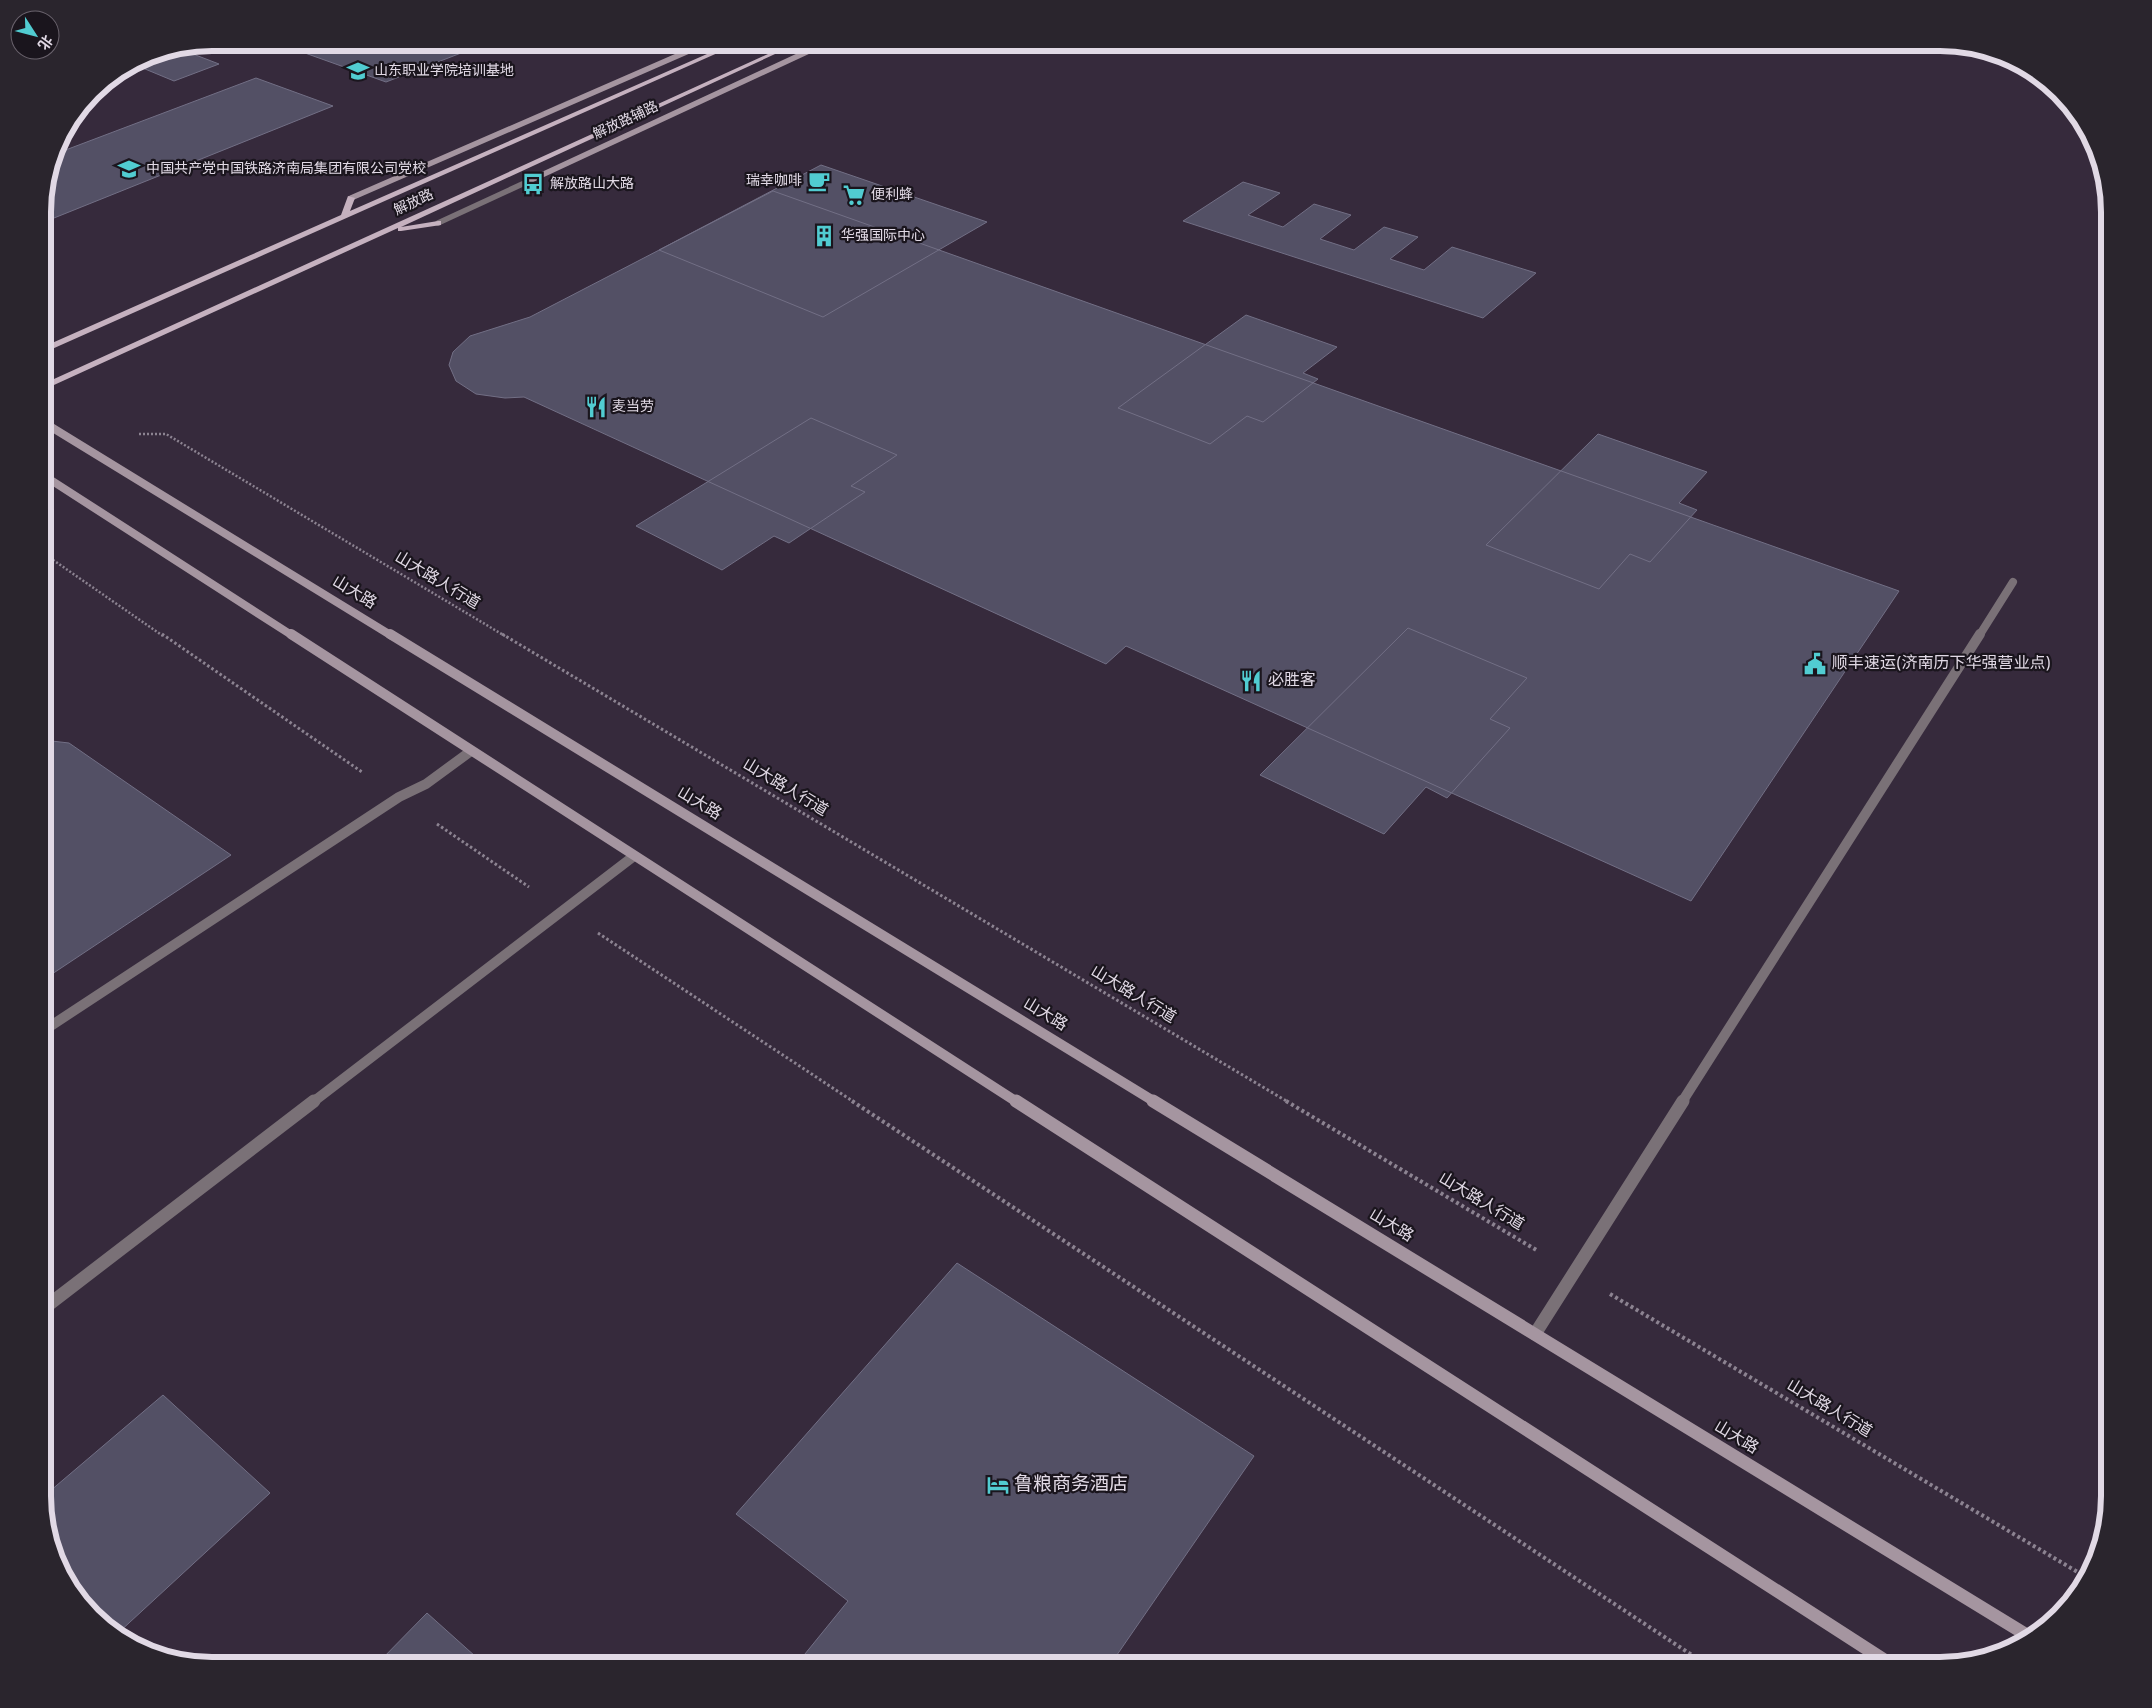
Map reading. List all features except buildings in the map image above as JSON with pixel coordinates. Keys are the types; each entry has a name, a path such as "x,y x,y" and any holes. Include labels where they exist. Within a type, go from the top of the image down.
{"main road":[{"path":"344,217 351,198 684,52"},
{"name":"解放路","path":"52,346 715,52"},
{"name":"解放路","path":"52,384 775,52"},
{"name":"解放路辅路","path":"531,180 805,52"},
{"path":"384,232 438,224"},
{"name":"山大路","path":"52,428 2024,1633"},
{"path":"52,481 1878,1657"}],"street":[{"name":"解放路辅路","path":"438,224 531,180"},
{"path":"1535,1334 2013,582"},
{"path":"52,1024 399,797 426,784 471,751"},
{"path":"52,1302 634,856"}],"path":[{"name":"山大路人行道","path":"166,434 2080,1574"},
{"path":"52,559 564,910 1693,1657"}],"place":[{"name":"山东职业学院培训基地","path":"358,71"},
{"name":"中国共产党中国铁路济南局集团有限公司党校","path":"129,169"},
{"name":"瑞幸咖啡","path":"819,181"},
{"name":"解放路山大路","path":"533,184"},
{"name":"便利蜂","path":"854,195"},
{"name":"华强国际中心","path":"824,236"},
{"name":"麦当劳","path":"596,407"},
{"name":"顺丰速运(济南历下华强营业点)","path":"1815,664"},
{"name":"必胜客","path":"1251,681"},
{"name":"鲁粮商务酒店","path":"998,1485"}]}
